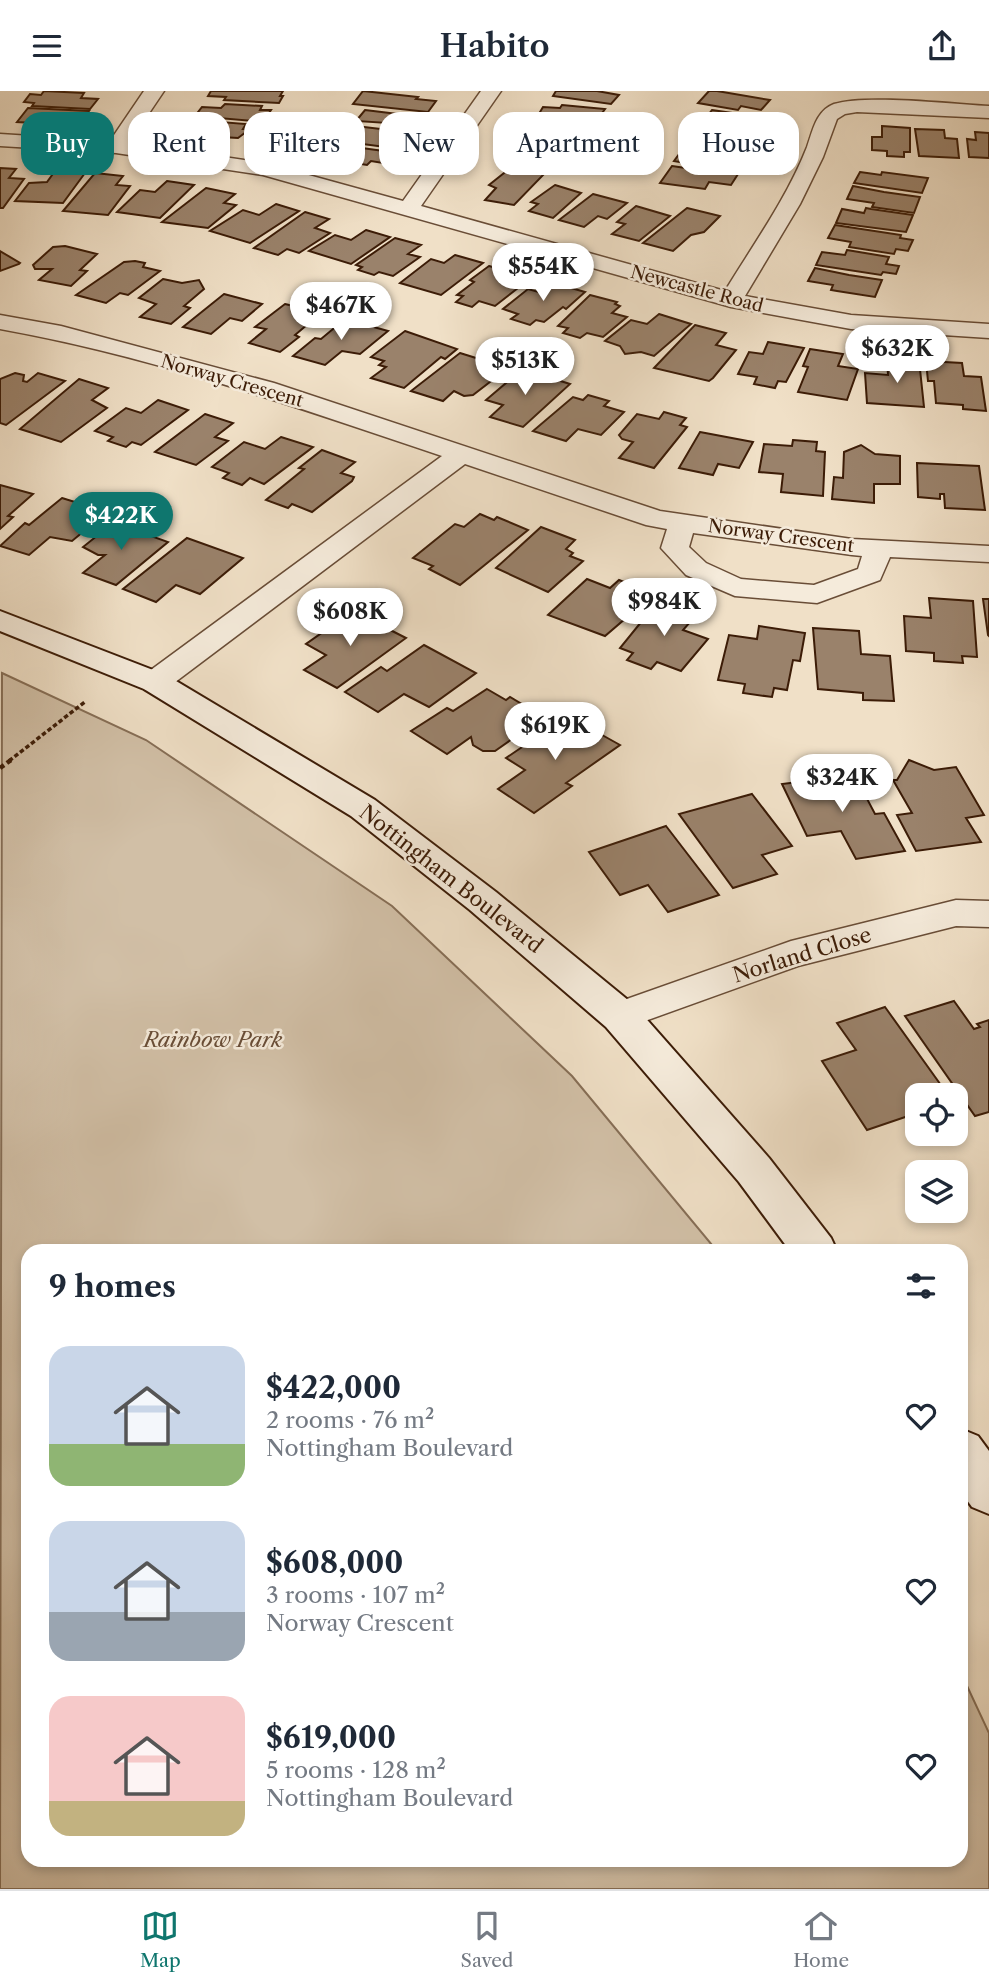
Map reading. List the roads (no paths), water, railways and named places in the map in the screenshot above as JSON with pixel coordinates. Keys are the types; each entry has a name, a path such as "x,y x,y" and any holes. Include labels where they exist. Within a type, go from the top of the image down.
{"street":[{"path":"116,147 155,91"},
{"path":"408,209 491,91"},
{"path":"731,300 789,204 813,157 828,116 839,109 857,106 989,112"},
{"name":"Newcastle Road","path":"0,140 116,147 265,169 731,300 851,322 989,331"},
{"name":"Norway Crescent","path":"0,322 61,333 265,389 656,519 879,548 989,554"},
{"path":"155,682 460,456"},
{"name":"Norway Crescent","path":"682,523 675,548 696,569 735,587 817,594 870,574 879,548"},
{"name":"Nottingham Boulevard","path":"0,620 155,682 363,808 483,901 620,1016 754,1170 810,1244"},
{"name":"Norland Close","path":"620,1016 791,954 956,913 989,914"},
{"path":"968,1462 989,1491"}],"park label":[{"name":"Rainbow Park","path":"213,1040"}]}
